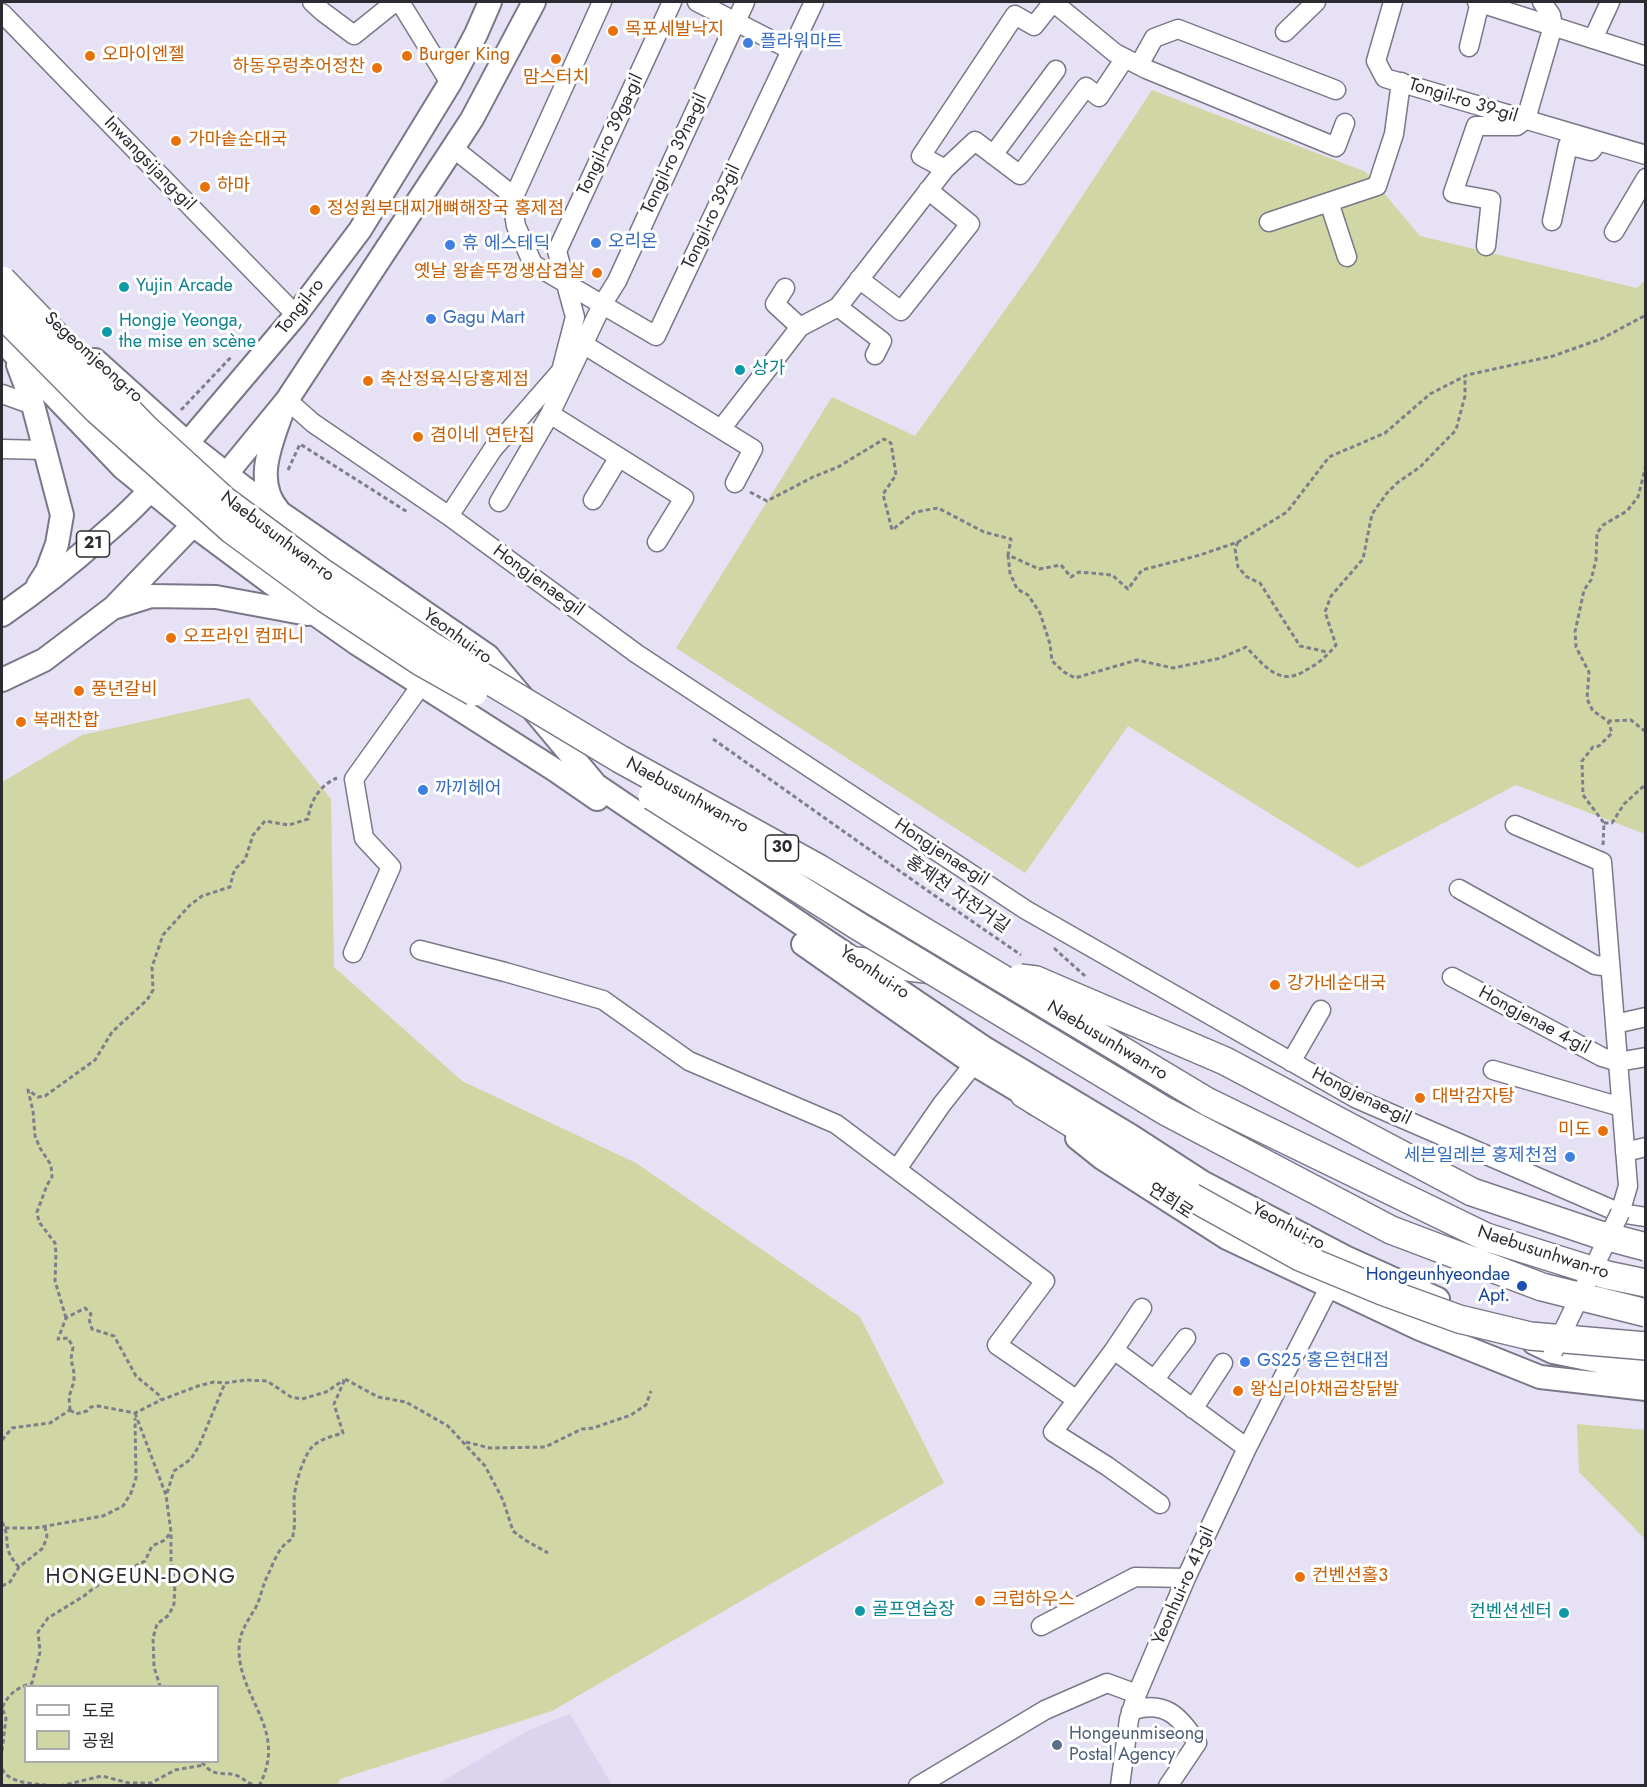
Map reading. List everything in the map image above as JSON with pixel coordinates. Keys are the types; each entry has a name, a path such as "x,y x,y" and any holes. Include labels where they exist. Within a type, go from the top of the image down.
{"highway":[{"name":"Naebusunhwan-ro","path":"2,280 144,427 224,500 323,573 430,645 620,759 820,869 1208,1102 1486,1237 1607,1275 1646,1283"},
{"name":"Naebusunhwan-ro","path":"2,314 97,410 232,530 326,600 421,662 623,777 868,932 1165,1112 1391,1230 1542,1287 1646,1313"},
{"path":"856,961 1036,980 1225,1061 1472,1192 1597,1234 1646,1247"},
{"path":"1024,1094 1192,1197 1300,1257 1382,1291 1458,1319 1530,1336 1646,1346"}],"main road":[{"name":"Tongil-ro","path":"2,615 82,554 151,490 187,442 296,315 360,230 450,83 490,2"},
{"name":"Tongil-ro","path":"2,680 44,660 114,607 193,525 233,466 287,400 453,148 534,2"},
{"name":"Segeomjeong-ro","path":"2,271 29,301 187,442"},
{"path":"8,348 33,405 62,515 57,544 47,571 32,594"},
{"path":"8,348 123,468 193,525 317,616 555,770 980,1056"},
{"path":"284,516 270,498 266,487 265,468 272,440 287,400"},
{"name":"Yeonhui-ro","path":"187,442 284,516 488,656 596,785 856,961 980,1056 1131,1136 1202,1182 1344,1257 1552,1352 1646,1371"},
{"path":"114,607 151,596 216,597 317,616"},
{"name":"연희로","path":"980,1056 1102,1158 1227,1238 1420,1329 1540,1377 1646,1389"}],"street":[{"path":"312,2 354,35 395,2"},
{"path":"400,2 450,83"},
{"path":"512,201 602,2"},
{"name":"Tongil-ro 39ga-gil","path":"576,317 557,251 672,2"},
{"path":"697,2 791,50"},
{"name":"Tongil-ro 39na-gil","path":"499,502 550,414 602,305 617,281 745,2"},
{"name":"Tongil-ro 39-gil","path":"565,282 576,291 656,336 814,2"},
{"path":"945,169 921,156 1015,15 1034,26 1053,2 1115,52 1132,62 1336,147 1346,123"},
{"path":"1285,32 1316,2"},
{"name":"Tongil-ro 39-gil","path":"1393,2 1376,61 1385,78 1646,155"},
{"path":"1468,47 1479,2 1646,56"},
{"path":"1526,119 1554,26 1551,15 1542,2"},
{"path":"1593,39 1610,2"},
{"name":"Inwangsijang-gil","path":"2,13 296,315"},
{"path":"720,429 800,327 838,307 945,169 975,141 1020,175 1086,87 1100,97 1154,38 1178,29 1336,90"},
{"path":"993,155 1056,70"},
{"name":"Tongil-ro 39-gil","path":"1269,222 1377,186 1394,135 1401,82"},
{"name":"Tongil-ro 39-gil","path":"1486,246 1491,200 1453,193 1476,126 1517,126 1526,119"},
{"name":"Tongil-ro 39-gil","path":"1552,221 1568,146 1591,150 1600,141"},
{"path":"453,148 506,190 512,201 516,226 533,264 565,282"},
{"path":"1614,232 1646,178"},
{"path":"859,279 901,311 970,224 928,190"},
{"path":"1329,201 1347,257"},
{"path":"785,288 775,304 800,327"},
{"path":"838,307 882,341 875,355"},
{"path":"576,317 587,337 720,429 753,449 735,483"},
{"path":"449,516 493,449 561,370 576,317"},
{"path":"2,394 33,405"},
{"name":"Hongjenae-gil","path":"287,400 314,423 449,516 637,654 1026,910 1355,1098 1620,1213 1646,1217"},
{"path":"550,414 684,498 657,542"},
{"path":"2,449 45,450"},
{"path":"593,500 619,457"},
{"path":"353,953 391,867 364,838 354,778 422,684"},
{"path":"1515,825 1602,862"},
{"name":"Hongjenae 4-gil","path":"1552,1352 1620,1213 1628,1186 1602,862"},
{"path":"1459,889 1595,965 1610,967"},
{"path":"420,950 603,1000 689,1061 836,1124 1046,1281 997,1345 1077,1400"},
{"name":"Hongjenae 4-gil","path":"1452,976 1602,1057 1618,1062"},
{"path":"1291,1062 1321,1010"},
{"name":"Hongjenae 4-gil","path":"1615,1024 1646,1017"},
{"path":"897,1169 942,1104 980,1056"},
{"path":"1618,1062 1646,1057"},
{"path":"1493,1070 1621,1107"},
{"path":"1625,1152 1646,1147"},
{"name":"Yeonhui-ro 41-gil","path":"1120,1785 1131,1712 1186,1578 1344,1257"},
{"path":"1142,1308 1053,1432 1107,1466 1160,1504"},
{"path":"1154,1380 1186,1338"},
{"path":"1109,1357 1154,1380 1248,1448"},
{"path":"1193,1409 1223,1363"},
{"path":"1041,1626 1135,1577 1186,1578"},
{"path":"918,1785 1045,1710 1107,1683 1137,1694"},
{"path":"1131,1712 1144,1707 1158,1706 1182,1721 1197,1743 1168,1785"}],"path":[{"path":"1008,555 1040,569 1061,565 1071,577 1079,572 1112,575 1128,589 1142,570 1200,555 1238,542 1287,512 1329,457 1385,433 1430,394 1467,375 1553,356 1601,339 1646,315"},
{"path":"176,416 233,356"},
{"path":"735,483 767,501 838,467 884,439 891,443 896,475 884,494 892,530 915,512 938,508 984,532 1011,539 1008,555 1010,573 1017,589 1028,595 1040,613 1050,644 1052,661 1064,672 1076,678 1137,660 1173,668 1221,658 1246,647 1268,669 1290,678 1321,661 1336,645 1325,612 1331,596 1363,559 1372,514 1387,493 1420,467 1456,430 1465,396 1464,378 1467,375"},
{"path":"286,473 300,444"},
{"path":"1646,465 1638,497 1627,511 1602,525 1597,532 1596,560 1591,580 1584,590 1575,632 1576,647 1589,672 1587,699 1593,711 1608,721 1631,720 1646,732"},
{"path":"1238,542 1235,549 1238,567 1247,577 1260,583 1300,646 1327,652"},
{"path":"1602,862 1604,823 1584,795 1582,761 1593,747 1599,746 1612,734 1608,721"},
{"name":"홍제천 자전거길","path":"713,739 1024,957"},
{"path":"70,1410 69,1397 74,1381 70,1359 73,1347 68,1338 58,1339 66,1318 55,1281 57,1252 55,1243 39,1222 37,1212 52,1178 51,1165 34,1136 33,1111 28,1090 38,1097 45,1096 95,1060 112,1032 147,1000 153,990 152,967 163,935 202,896 230,887 236,868 245,860 253,835 265,821 289,825 308,819 309,805 327,782 360,770"},
{"path":"1604,823 1612,823 1623,804 1646,784"},
{"path":"66,1318 85,1308 91,1314 89,1319 92,1329 114,1336 136,1376 160,1396 160,1400"},
{"path":"70,1410 76,1414 98,1406 135,1413 160,1400 198,1386 214,1382 246,1380 267,1381 291,1397 302,1399 326,1392 345,1379"},
{"path":"345,1379 378,1397 406,1402 448,1426 485,1466 502,1500 513,1531 548,1553"},
{"path":"2,1769 4,1774 17,1781 58,1785 102,1776 129,1784 151,1783 175,1770 203,1763 216,1773 236,1774 245,1783 257,1785 270,1752 261,1716 243,1676 239,1648 245,1621 256,1606 283,1544 292,1539 296,1515 295,1487 306,1458 312,1448 323,1439 343,1433 334,1404 345,1379"},
{"path":"166,1495 174,1471 191,1459 199,1446 225,1383"},
{"path":"464,1441 490,1448 545,1447 582,1429 593,1428 631,1415 646,1405 651,1390"},
{"path":"2,1440 12,1428 50,1423 70,1410"},
{"path":"135,1413 166,1495 171,1532 171,1562 175,1584 174,1604 169,1616 158,1624 153,1638 154,1667 160,1685"},
{"path":"5,1528 45,1527 103,1516 123,1506 136,1478 135,1413"},
{"path":"2,1522 5,1528 4,1544 9,1558 19,1567"},
{"path":"2,1586 10,1582 19,1567 43,1548 47,1536 45,1527"},
{"path":"26,1685 32,1683 40,1652 38,1632 48,1618 95,1587 145,1561 152,1546 165,1540 171,1532"},
{"path":"2,1751 6,1718 2,1708 7,1697 17,1688 24,1686"}],"shaded area":[{"path":"570,1714 612,1785 436,1785 529,1730"}],"green space":[{"path":"1152,90 1366,172 1420,236 1637,288 1645,280 1645,834 1516,785 1358,868 1128,726 1025,873 676,648 832,397 915,436 1035,268"},
{"path":"249,698 331,799 334,967 462,1081 636,1163 860,1317 944,1483 552,1711 340,1779 338,1785 2,1785 2,782 82,735"},
{"path":"1577,1424 1645,1430 1645,1539 1579,1472"}],"place":[{"name":"목포세발낙지","path":"613,31"},
{"name":"플라워마트","path":"748,43"},
{"name":"오마이엔젤","path":"90,56"},
{"name":"Burger King","path":"407,56"},
{"name":"맘스터치","path":"556,59"},
{"name":"하동우렁추어정찬","path":"377,68"},
{"name":"가마솥순대국","path":"176,141"},
{"name":"하마","path":"205,187"},
{"name":"정성원부대찌개뼈해장국 홍제점","path":"315,210"},
{"name":"오리온","path":"596,243"},
{"name":"휴 에스테딕","path":"450,245"},
{"name":"옛날 왕솥뚜껑생삼겹살","path":"597,273"},
{"name":"Yujin Arcade","path":"124,287"},
{"name":"Gagu Mart","path":"431,319"},
{"name":"Hongje Yeonga, the mise en scène","path":"107,332"},
{"name":"상가","path":"740,370"},
{"name":"축산정육식당홍제점","path":"368,381"},
{"name":"겸이네 연탄집","path":"418,437"},
{"name":"오프라인 컴퍼니","path":"171,638"},
{"name":"풍년갈비","path":"79,691"},
{"name":"복래찬합","path":"21,722"},
{"name":"까끼헤어","path":"423,790"},
{"name":"강가네순대국","path":"1275,985"},
{"name":"대박감자탕","path":"1420,1098"},
{"name":"미도","path":"1603,1131"},
{"name":"세븐일레븐 홍제천점","path":"1570,1157"},
{"name":"Hongeunhyeondae Apt.","path":"1522,1286"},
{"name":"GS25 홍은현대점","path":"1245,1362"},
{"name":"왕십리야채곱창닭발","path":"1238,1391"},
{"name":"컨벤션홀3","path":"1300,1577"},
{"name":"크럽하우스","path":"980,1601"},
{"name":"골프연습장","path":"860,1611"},
{"name":"컨벤션센터","path":"1564,1613"},
{"name":"Hongeunmiseong Postal Agency","path":"1057,1745"}],"district":[{"name":"HONGEUN-DONG","path":"141,1578"}]}
